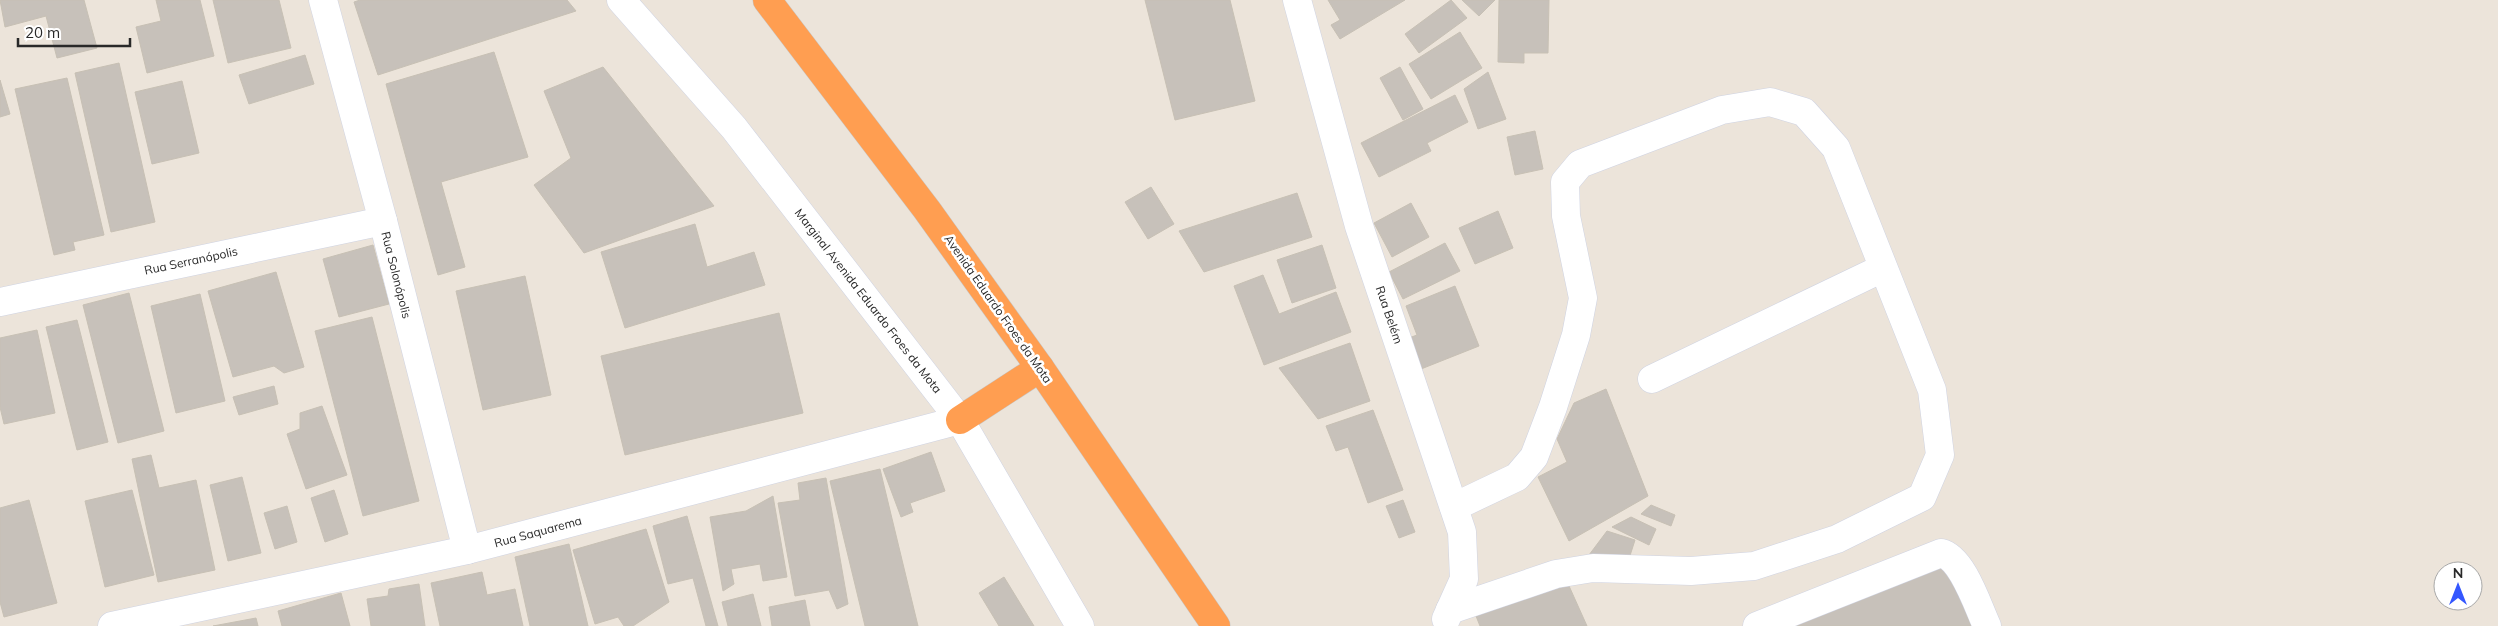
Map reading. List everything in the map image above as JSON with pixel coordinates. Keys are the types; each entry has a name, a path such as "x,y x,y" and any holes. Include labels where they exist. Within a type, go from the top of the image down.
{"highway":[{"name":"Avenida Eduardo Froes da Mota","path":"767,0 927,210 1040,368 1216,626"},
{"path":"960,420 1040,368"}],"street":[{"name":"Rua Solonópolis","path":"323,0 383,221 467,550"},
{"name":"Marginal Avenida Eduardo Froes da Mota","path":"622,0 734,128 960,420 1080,626"},
{"name":"Rua Belém","path":"1297,0 1359,226 1462,532 1464,579 1446,618"},
{"path":"1446,618 1556,574 1593,568 1691,571 1754,566 1837,538 1922,497 1940,455 1932,390 1836,148 1804,112 1770,102 1722,110 1580,164 1565,182 1566,216 1583,298 1576,335 1553,407 1534,457 1516,477 1454,507"},
{"name":"Rua Serranópolis","path":"0,302 383,221"},
{"path":"1652,379 1883,268"},
{"name":"Rua Saquarema","path":"112,626 467,550 960,420"},
{"path":"1757,626 1941,553 1953,562 1966,579 1987,626"}],"building":[{"path":"0,0 84,0 97,48 57,58 46,16 5,27"},
{"path":"156,0 200,0 214,56 147,73 136,27 161,21"},
{"path":"213,0 279,0 291,48 228,63"},
{"path":"360,0 567,0 576,11 378,75 354,2"},
{"path":"1145,0 1230,0 1255,101 1175,120"},
{"path":"1328,0 1405,0 1340,39 1331,25 1340,20"},
{"path":"1451,0 1467,18 1419,53 1405,34"},
{"path":"1462,0 1495,0 1479,16"},
{"path":"1499,0 1549,0 1548,53 1524,53 1524,63 1498,62"},
{"path":"1460,32 1482,68 1431,99 1409,64"},
{"path":"494,52 528,157 441,182 465,267 438,275 386,84"},
{"path":"305,55 314,84 249,104 239,75"},
{"path":"119,63 155,222 111,232 75,73"},
{"path":"603,67 714,206 584,253 534,185 571,158 544,91"},
{"path":"1400,67 1423,109 1403,120 1380,78"},
{"path":"1488,72 1506,119 1478,129 1464,89"},
{"path":"67,78 104,235 73,242 75,250 54,255 15,89"},
{"path":"0,80 10,114 0,117"},
{"path":"182,81 199,153 152,164 135,92"},
{"path":"1455,95 1468,122 1427,143 1431,151 1379,177 1361,143"},
{"path":"1535,131 1543,169 1515,175 1507,137"},
{"path":"1151,187 1174,224 1148,239 1125,202"},
{"path":"1297,193 1312,237 1204,272 1179,231"},
{"path":"1411,203 1429,237 1392,257 1374,223"},
{"path":"1498,211 1513,248 1475,264 1459,228"},
{"path":"695,224 707,267 754,252 765,285 625,328 601,252"},
{"path":"1445,243 1460,271 1403,299 1389,272"},
{"path":"373,245 389,304 339,317 323,259"},
{"path":"1322,245 1336,288 1292,303 1277,260"},
{"path":"276,272 304,367 284,373 274,366 233,377 208,291"},
{"path":"1263,275 1279,314 1336,292 1351,332 1264,365 1234,286"},
{"path":"525,276 551,395 483,410 456,291"},
{"path":"1455,286 1479,346 1421,369 1409,338 1417,335 1406,306"},
{"path":"129,293 164,431 118,443 83,305"},
{"path":"200,294 225,401 176,413 151,306"},
{"path":"779,313 803,413 625,455 601,356"},
{"path":"372,317 419,501 363,516 315,331"},
{"path":"77,320 108,442 77,450 46,327"},
{"path":"37,330 55,413 4,424 0,407 0,338"},
{"path":"1350,343 1370,401 1318,419 1279,368"},
{"path":"274,386 278,404 239,415 233,397"},
{"path":"1606,389 1648,496 1569,541 1538,477 1567,462 1557,439 1574,403"},
{"path":"322,406 347,475 306,489 287,434 300,429 300,413"},
{"path":"1373,410 1403,490 1368,503 1348,447 1336,451 1326,426"},
{"path":"931,452 945,491 910,503 913,512 901,517 883,469"},
{"path":"151,455 159,488 196,480 215,570 158,582 132,459"},
{"path":"880,469 918,626 865,626 830,481"},
{"path":"242,477 261,553 228,561 210,485"},
{"path":"826,478 848,604 837,609 829,590 795,596 778,503 800,500 798,483"},
{"path":"132,490 154,575 105,587 85,501"},
{"path":"334,490 348,534 325,542 311,498"},
{"path":"773,496 787,577 763,581 760,564 731,569 734,584 723,591 710,517 746,511"},
{"path":"29,500 57,603 4,617 0,602 0,508"},
{"path":"1403,500 1415,532 1399,538 1386,506"},
{"path":"1651,505 1675,515 1671,526 1641,514"},
{"path":"287,506 297,542 275,549 264,513"},
{"path":"687,516 718,626 706,626 693,578 668,584 653,526"},
{"path":"1631,517 1656,529 1649,545 1612,527"},
{"path":"646,529 669,602 633,626 624,626 618,617 595,624 573,550"},
{"path":"1607,531 1635,540 1626,568 1589,555"},
{"path":"569,544 588,626 530,626 515,557"},
{"path":"1949,563 1971,626 1787,626"},
{"path":"482,572 487,595 515,589 523,626 440,626 431,583"},
{"path":"1004,577 1034,626 999,626 979,593"},
{"path":"1565,577 1587,626 1480,626 1476,616"},
{"path":"419,584 425,626 371,626 367,599 388,596 389,589"},
{"path":"341,593 350,626 282,626 278,611"},
{"path":"753,594 761,626 728,626 722,602"},
{"path":"805,600 810,626 772,626 769,607"},
{"path":"256,618 258,626 213,626"}]}
